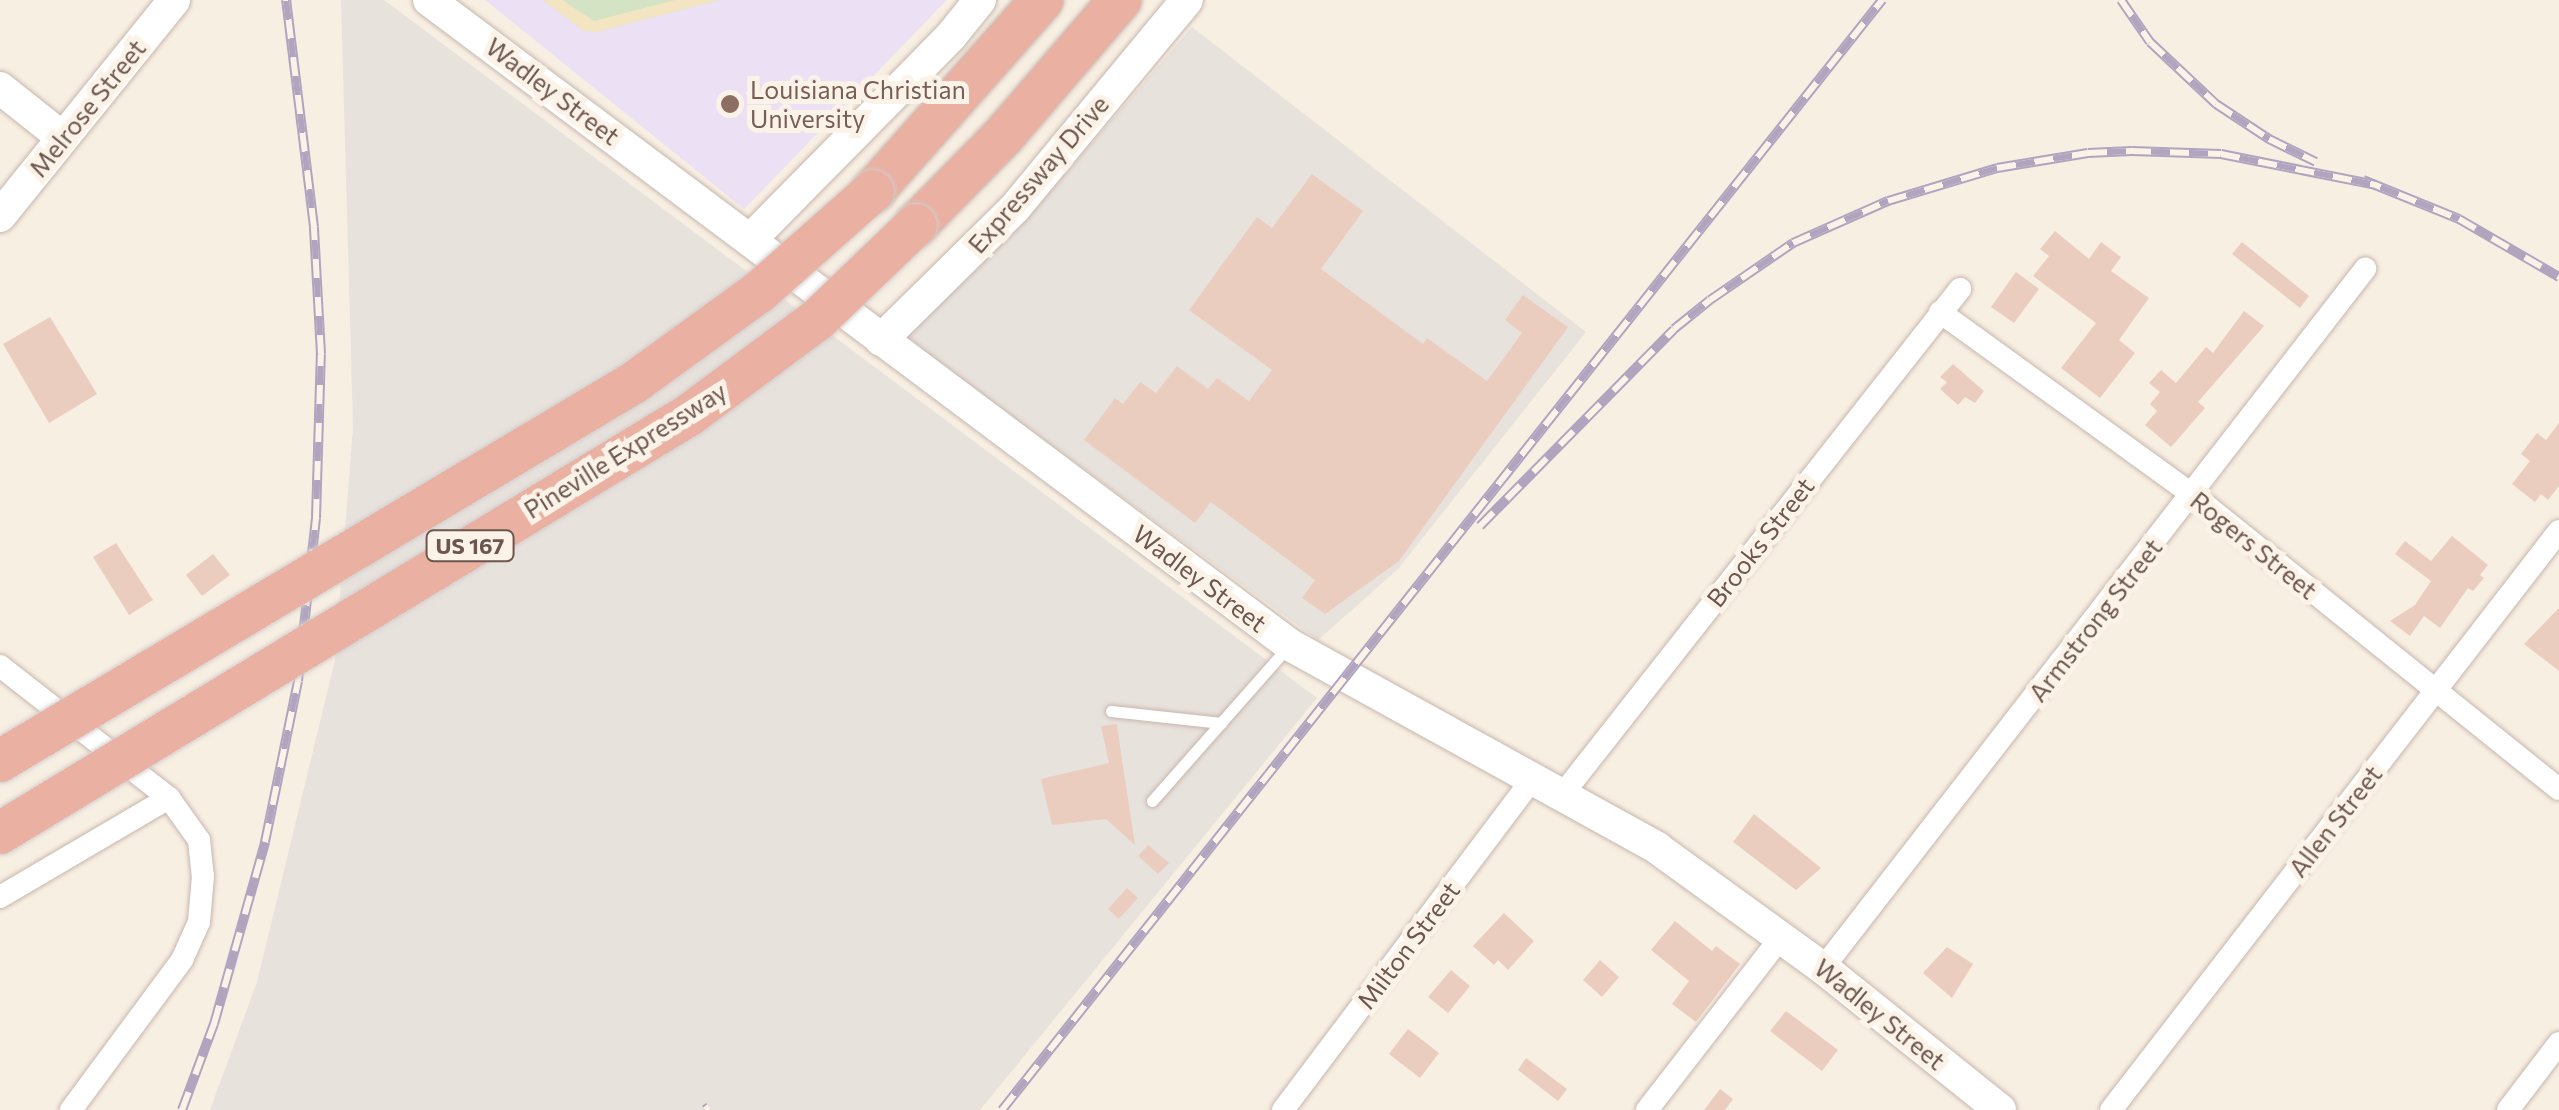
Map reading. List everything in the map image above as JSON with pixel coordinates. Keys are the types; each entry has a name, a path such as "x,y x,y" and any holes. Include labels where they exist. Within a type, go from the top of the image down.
{"highway":[{"name":"US 167","path":"0,761 635,382 759,292 873,191 1042,0"},
{"name":"Pineville Expressway","path":"0,833 688,415 817,320 1006,134 1120,0"}],"main road":[{"name":"Melrose Street","path":"0,216 174,0"},
{"name":"Wadley Street","path":"430,0 1290,645 1657,848 1823,968 2000,1110"},
{"path":"751,238 951,36 980,0"},
{"name":"Expressway Drive","path":"881,340 1014,209 1186,0"},
{"path":"0,88 63,138"}],"street":[{"name":"Armstrong Street","path":"1823,968 2365,270"},
{"name":"Brooks Street","path":"1562,795 1960,289"},
{"name":"Rogers Street","path":"1940,312 2193,494 2559,789"},
{"name":"Allen Street","path":"2111,1110 2559,531"},
{"path":"1,667 169,798 199,840 203,876 199,922 182,960 71,1110"},
{"name":"Milton Street","path":"1282,1110 1532,780"},
{"path":"0,897 169,798"},
{"path":"1647,1110 1781,937"},
{"path":"2508,1110 2559,1043"},
{"path":"1309,1110 1313,1071"}],"lane":[{"path":"1152,801 1290,645"},
{"path":"1111,710 1221,723"}],"shaded area":[{"path":"341,0 384,0 1317,698 980,1110 210,1110 257,982 335,660 353,427"},
{"name":"Louisiana Christian University","path":"485,0 947,0 744,209"},
{"path":"1192,27 1586,332 1398,569 1318,640 905,338 1033,211"}],"green space":[{"path":"543,0 719,0 596,32 584,31"}],"sand":[{"path":"543,0 562,0 594,21 675,0 719,0 596,32 584,31"}],"building":[{"path":"1312,174 1363,211 1321,269 1423,344 1427,338 1487,381 1522,333 1505,320 1523,295 1568,327 1399,561 1325,614 1302,598 1315,580 1211,502 1195,523 1084,440 1115,398 1123,404 1140,382 1156,393 1177,366 1208,389 1217,378 1249,401 1272,370 1189,310 1257,217 1272,228"},
{"path":"2055,231 2089,259 2101,242 2121,257 2111,271 2149,298 2119,340 2135,353 2100,398 2061,368 2096,323 2033,276 2049,256 2040,249"},
{"path":"2242,242 2309,296 2300,308 2232,254"},
{"path":"2016,272 2039,289 2014,323 1991,307"},
{"path":"2244,311 2264,326 2198,402 2205,408 2171,447 2145,425 2157,411 2150,404 2160,392 2149,383 2161,370 2176,383 2206,347 2213,353"},
{"path":"50,317 97,394 49,423 3,344"},
{"path":"1953,364 1984,391 1975,403 1965,397 1958,405 1940,389 1947,382 1940,377"},
{"path":"2559,423 2559,486 2548,500 2541,494 2535,502 2512,484 2530,461 2521,454 2537,433 2546,440"},
{"path":"2452,536 2488,565 2480,575 2484,578 2473,591 2468,588 2440,628 2424,616 2410,636 2390,621 2415,605 2431,581 2395,554 2405,541 2431,561"},
{"path":"116,543 153,600 129,615 93,557"},
{"path":"213,554 230,575 202,596 186,575"},
{"path":"2559,608 2559,671 2524,644"},
{"path":"1117,724 1135,845 1106,819 1052,825 1041,779 1109,763 1101,726"},
{"path":"1754,814 1821,868 1796,890 1733,842"},
{"path":"1148,845 1169,863 1158,874 1138,856"},
{"path":"1127,888 1138,898 1119,919 1108,909"},
{"path":"1504,913 1534,941 1508,970 1498,960 1494,965 1473,946"},
{"path":"1675,921 1712,951 1716,946 1740,964 1696,1022 1672,1004 1689,981 1651,950"},
{"path":"1947,947 1973,964 1952,998 1923,973"},
{"path":"1600,960 1619,977 1602,997 1583,980"},
{"path":"1451,970 1470,986 1448,1013 1428,997"},
{"path":"1786,1011 1838,1050 1822,1071 1770,1031"},
{"path":"1408,1029 1439,1053 1420,1078 1389,1054"},
{"path":"1526,1058 1567,1089 1558,1101 1518,1070"},
{"path":"1720,1089 1733,1099 1725,1110 1704,1110"}],"railway":[{"path":"182,1110 214,1024 265,842 298,681 316,518 321,354 314,227 286,0"},
{"path":"1002,1110 1882,0"},
{"path":"2121,0 2150,42 2216,104 2269,139 2316,162"},
{"path":"1480,526 1674,329 1710,300 1793,243 1888,201 1997,168 2088,153 2132,151 2221,154 2376,185"},
{"path":"2363,180 2459,219 2559,277"},
{"path":"705,1110 709,1107"}],"place":[{"name":"Louisiana Christian University","path":"730,104"}]}
